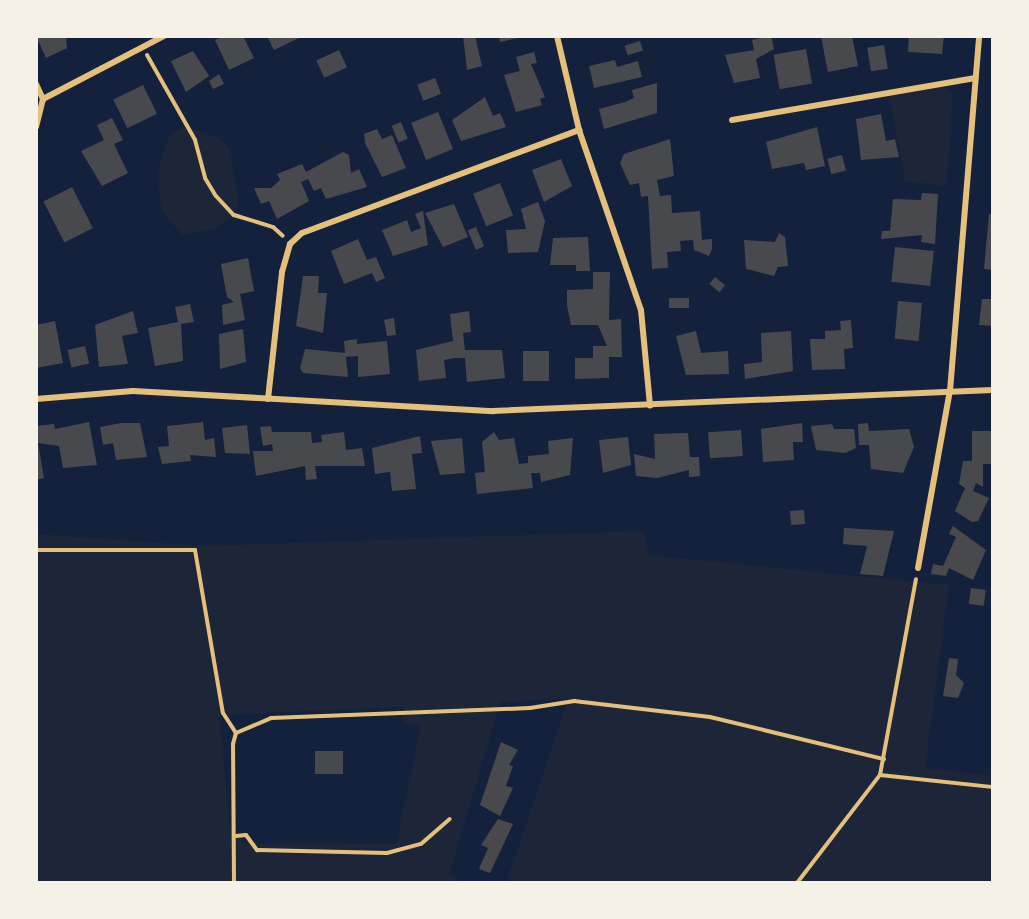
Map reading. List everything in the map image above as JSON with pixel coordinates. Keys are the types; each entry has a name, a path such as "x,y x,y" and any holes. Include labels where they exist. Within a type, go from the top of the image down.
{"street":[{"path":"43,99 164,36"},
{"path":"557,36 579,130 641,310 650,406"},
{"path":"918,568 950,391 979,36"},
{"path":"732,120 975,78"},
{"path":"36,84 43,99 36,127"},
{"path":"268,399 282,272 290,243 302,233 579,130"},
{"path":"36,399 133,391 493,411 993,390"}],"path":[{"path":"144,46 195,140 205,178 216,196 234,215 273,227 290,243"},
{"path":"36,550 195,550 223,713 236,733 234,883"},
{"path":"797,883 880,775 918,568"},
{"path":"236,733 290,716 530,708 574,701 710,717 884,759"},
{"path":"880,775 993,787"},
{"path":"236,836 246,835 257,850 387,853 422,844 450,819"}],"shaded area":[{"path":"942,87 953,93 946,186 905,181 889,96"},
{"path":"186,127 217,137 229,148 238,201 234,215 214,229 182,235 163,212 157,174 170,134"},
{"path":"644,531 647,555 949,585 925,768 993,776 993,883 506,883 569,698 500,702 449,875 468,883 36,883 36,534 203,546","holes":["403,707 402,723 421,726 396,844 243,843 230,825 219,715"]}],"building":[{"path":"36,36 66,36 67,48 46,58"},
{"path":"223,36 243,36 254,58 229,70 215,40"},
{"path":"267,36 303,36 274,50"},
{"path":"463,36 475,36 482,66 467,70"},
{"path":"499,36 521,36 522,37 500,42"},
{"path":"771,36 774,49 756,59 760,78 734,83 725,55 754,50 752,40"},
{"path":"852,36 858,66 828,72 821,37"},
{"path":"909,36 944,36 942,54 908,52"},
{"path":"640,41 643,51 628,55 625,46"},
{"path":"884,45 888,69 871,71 867,48"},
{"path":"806,49 812,83 780,89 774,55"},
{"path":"339,50 347,67 324,78 316,61"},
{"path":"193,51 209,76 186,92 171,61"},
{"path":"534,52 537,63 531,64 545,97 540,99 542,105 516,112 504,75 520,71 516,57"},
{"path":"615,60 617,67 638,61 642,77 594,88 589,66"},
{"path":"219,74 224,84 213,89 209,81"},
{"path":"435,78 441,94 423,101 417,85"},
{"path":"657,83 657,113 604,129 599,109 634,98 632,90"},
{"path":"143,85 157,114 127,128 113,99"},
{"path":"485,97 493,116 500,113 506,127 461,141 452,120"},
{"path":"438,112 453,149 426,160 411,123"},
{"path":"881,114 886,141 895,139 899,157 861,160 856,119"},
{"path":"112,118 123,140 114,144 128,173 102,186 81,151 104,140 97,125"},
{"path":"401,122 408,139 398,142 392,126"},
{"path":"817,127 825,166 806,170 804,163 772,169 766,142"},
{"path":"377,129 382,139 392,135 406,168 382,177 365,143 364,134"},
{"path":"670,139 674,176 657,180 660,196 671,195 672,213 700,211 702,240 712,239 712,249 709,256 694,250 693,240 680,241 681,251 667,252 668,268 652,269 648,196 641,197 639,183 630,185 620,163 624,154"},
{"path":"343,152 349,155 351,173 359,169 367,187 326,199 321,188 314,191 308,179 301,182 309,201 277,219 269,201 261,204 254,188 271,188 280,180 277,174 302,164 306,172"},
{"path":"842,155 846,171 831,174 827,159"},
{"path":"561,159 572,186 544,202 532,170"},
{"path":"500,183 513,215 486,226 473,194"},
{"path":"72,187 93,228 64,243 43,202"},
{"path":"922,193 938,194 935,244 921,242 922,235 881,239 882,231 890,231 893,199 921,200"},
{"path":"538,202 545,221 538,252 508,253 506,230 526,229 521,209"},
{"path":"454,204 468,237 443,247 425,213"},
{"path":"423,211 428,245 393,256 382,230 407,220 411,232 421,228 415,214"},
{"path":"989,214 993,214 993,270 984,269"},
{"path":"476,227 484,246 476,250 468,231"},
{"path":"779,233 785,237 788,266 778,267 774,276 746,269 744,240 775,242"},
{"path":"588,237 590,271 576,271 576,265 550,265 553,238"},
{"path":"358,239 367,260 376,257 385,278 376,282 372,273 344,284 331,251"},
{"path":"895,247 934,251 930,286 891,282"},
{"path":"248,258 254,291 240,294 245,320 223,325 222,305 234,302 227,297 221,264"},
{"path":"593,272 610,272 609,320 621,319 622,357 609,357 609,378 575,379 575,358 593,358 593,346 607,346 598,325 571,325 567,305 567,290 593,289"},
{"path":"303,276 319,276 318,293 327,293 323,333 296,326"},
{"path":"715,277 725,285 719,292 709,284"},
{"path":"669,298 689,298 689,308 669,308"},
{"path":"982,299 993,299 993,326 979,325"},
{"path":"898,301 922,303 919,341 895,339"},
{"path":"190,304 194,322 181,324 183,361 155,366 148,328 178,322 175,307"},
{"path":"133,311 138,333 122,336 128,364 99,367 95,325"},
{"path":"469,311 471,332 463,333 465,350 502,350 505,378 467,382 465,358 455,358 444,360 446,378 419,381 416,350 453,341 450,314"},
{"path":"394,318 396,335 387,336 384,320"},
{"path":"851,320 853,348 844,349 845,369 812,370 810,339 825,339 825,331 841,330 840,321"},
{"path":"55,321 63,363 36,368 36,325"},
{"path":"243,329 246,362 220,369 219,334"},
{"path":"696,331 701,353 728,351 729,374 686,375 676,336"},
{"path":"791,331 793,371 745,379 744,364 762,362 761,333"},
{"path":"357,339 357,344 387,341 390,374 358,377 358,356 346,357 348,377 303,373 300,368 305,349 345,353 344,341"},
{"path":"85,346 89,364 72,368 67,350"},
{"path":"523,351 549,351 549,381 523,381"},
{"path":"89,422 97,465 63,468 59,446 38,443 44,478 36,480 36,426 54,424 55,429"},
{"path":"203,422 205,440 214,438 216,457 190,455 191,461 162,464 158,447 169,446 167,426"},
{"path":"121,423 140,423 147,457 116,460 113,443 103,445 100,427"},
{"path":"802,423 803,442 793,442 794,460 763,462 761,429"},
{"path":"868,423 869,431 909,429 914,447 903,473 871,469 869,445 859,445 858,424"},
{"path":"832,424 834,429 854,429 856,448 845,453 816,450 811,426"},
{"path":"247,425 250,454 225,453 222,428"},
{"path":"271,426 272,432 311,432 312,443 322,442 321,435 344,432 346,450 362,448 365,466 315,466 317,479 306,480 305,466 256,476 253,451 273,451 272,444 263,446 260,427"},
{"path":"741,430 743,456 710,458 708,432"},
{"path":"972,431 993,431 993,464 983,464 983,487 976,483 973,491 989,498 978,521 972,522 955,511 965,488 959,484 963,461 972,461"},
{"path":"494,432 499,440 514,438 519,464 528,463 528,456 549,454 548,441 573,438 570,475 541,482 540,473 531,473 533,488 477,494 475,473 485,472 482,442"},
{"path":"688,433 690,457 699,457 700,476 689,477 689,470 657,478 636,476 634,454 655,459 654,434"},
{"path":"420,436 422,453 412,454 416,489 392,491 390,472 375,474 372,448"},
{"path":"628,437 631,465 603,473 599,440"},
{"path":"462,438 465,473 440,475 431,441"},
{"path":"804,510 805,524 791,525 790,511"},
{"path":"953,526 986,550 973,580 949,568 946,576 931,574 933,564 943,566 956,537 949,534"},
{"path":"844,528 894,531 883,576 860,574 867,546 843,544"},
{"path":"971,588 986,590 984,606 969,604"},
{"path":"949,658 958,659 956,675 964,683 958,698 943,696"},
{"path":"501,742 518,750 509,765 513,766 506,786 513,788 500,816 480,805"},
{"path":"315,751 343,751 343,774 315,774"},
{"path":"498,819 513,824 490,873 479,869 488,848 481,845"}]}
